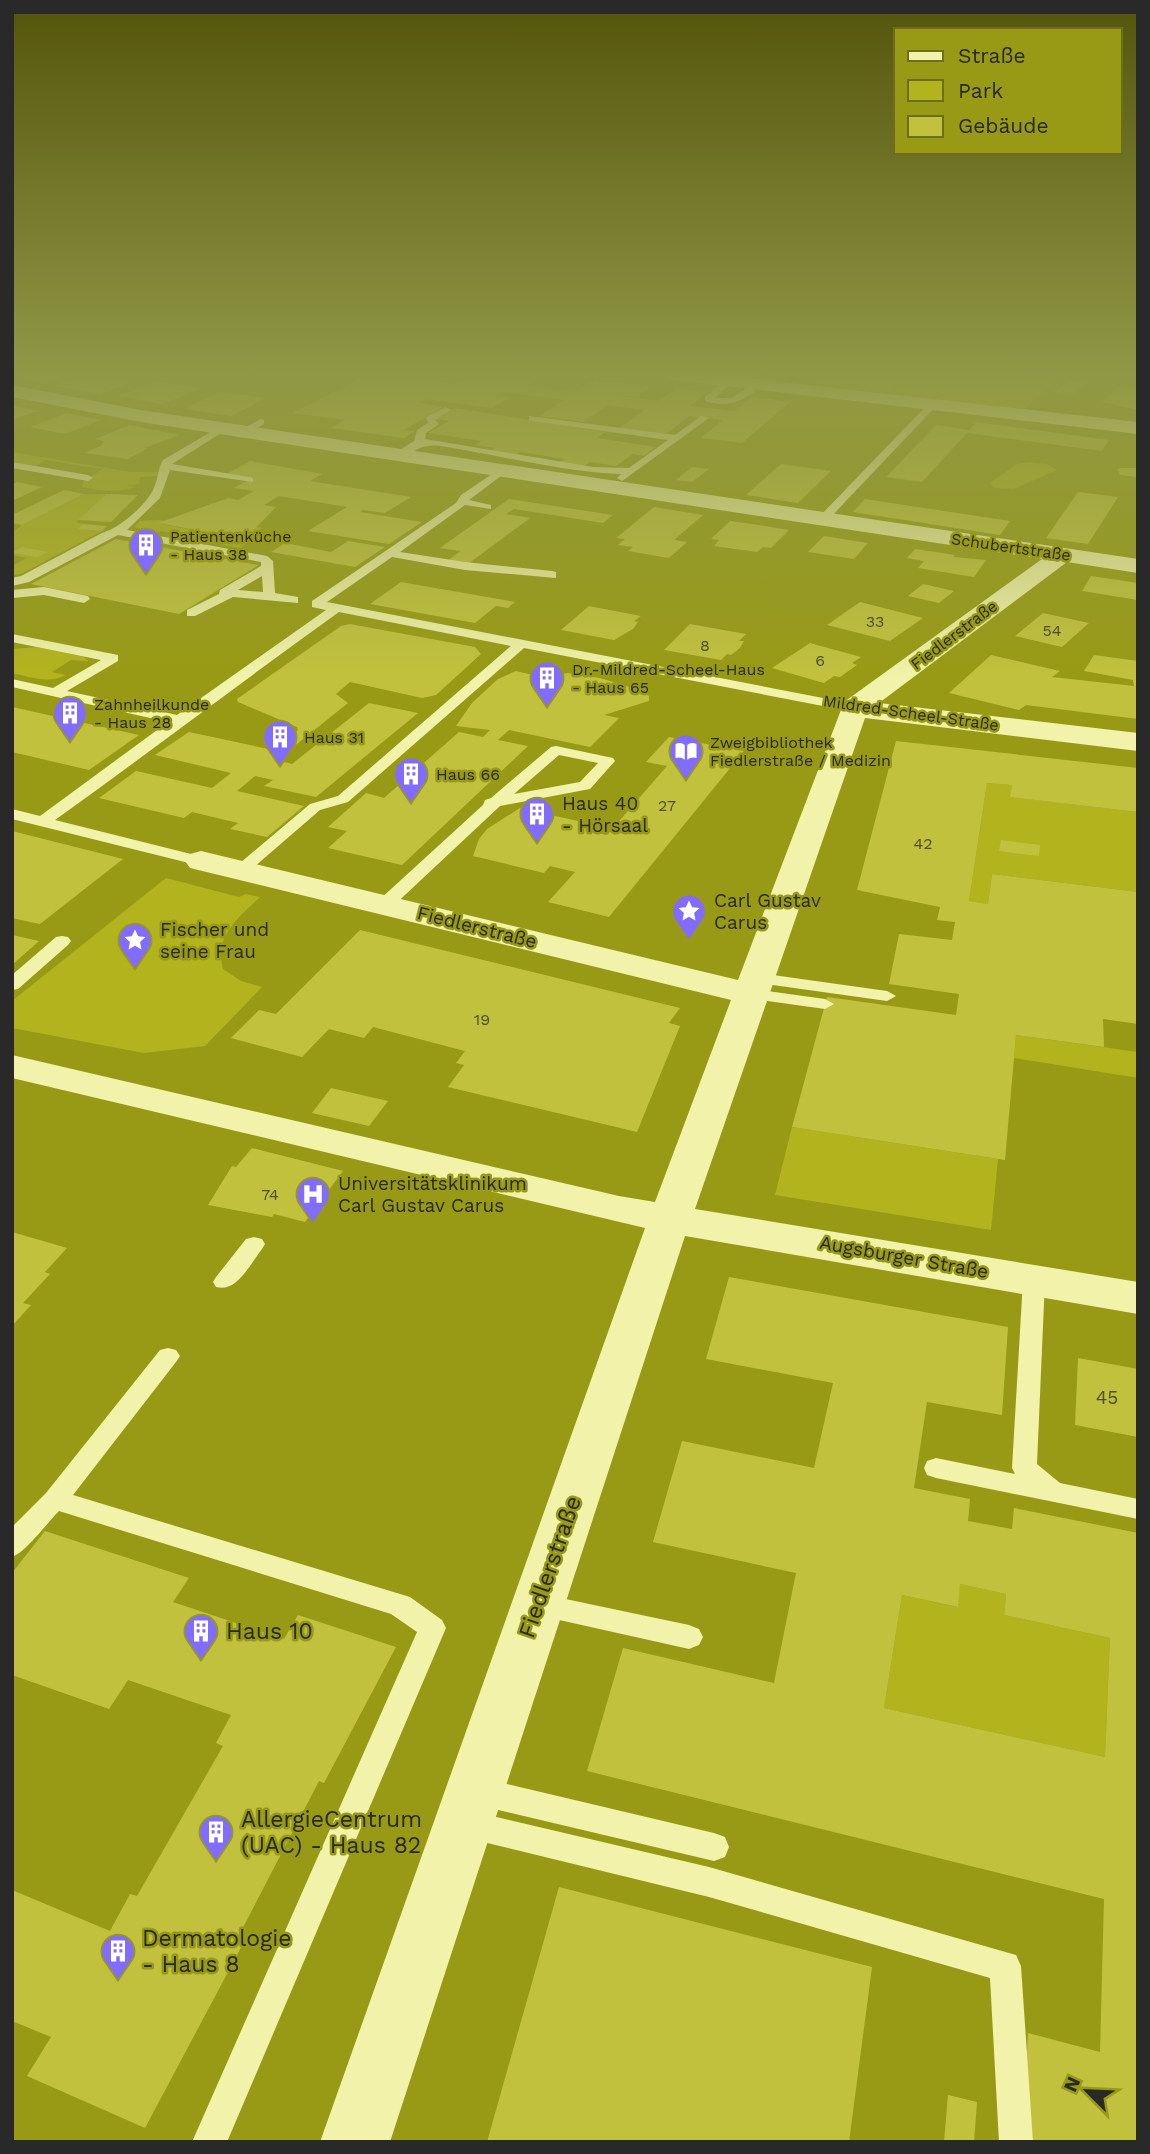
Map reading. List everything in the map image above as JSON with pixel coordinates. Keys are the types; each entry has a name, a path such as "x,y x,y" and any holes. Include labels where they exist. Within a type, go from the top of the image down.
{"street":[{"name":"Schubertstraße","path":"532,476 829,513 1138,566"},
{"name":"Fiedlerstraße","path":"355,2142 536,1604 670,1218 854,708 1062,555"},
{"name":"Mildred-Scheel-Straße","path":"854,708 1138,742"},
{"name":"Fiedlerstraße","path":"201,861 251,862 384,905 755,986"},
{"name":"Augsburger Straße","path":"12,1066 620,1210 1138,1298"}],"lane":[{"path":"72,476 88,478"},
{"path":"118,532 157,476"},
{"path":"222,476 249,480"},
{"path":"337,608 316,604 460,505 461,500 495,476"},
{"path":"610,487 626,476"},
{"path":"829,513 865,476"},
{"path":"461,500 487,507"},
{"path":"12,582 25,579 106,535 118,532 263,558 268,567 269,596"},
{"path":"388,553 465,566 551,575"},
{"path":"191,613 268,567"},
{"path":"12,594 19,596 44,591 84,599"},
{"path":"215,599 231,593 294,600"},
{"path":"42,822 129,760 179,720 337,608"},
{"name":"Mildred-Scheel-Straße","path":"337,608 854,708"},
{"path":"12,638 113,658 56,692"},
{"path":"251,862 315,807 343,799 520,645"},
{"path":"12,683 179,720"},
{"path":"384,905 404,882 490,803 555,750 608,761 585,786 490,803"},
{"path":"12,814 201,861"},
{"path":"12,985 62,941"},
{"path":"755,986 887,996"},
{"path":"755,986 825,1004"},
{"path":"224,1282 254,1244"},
{"path":"1034,1280 1024,1468 1053,1492"},
{"path":"12,1546 30,1523 55,1500 168,1356"},
{"path":"936,1468 1138,1509"},
{"path":"55,1500 400,1605 432,1628 209,2142"},
{"path":"536,1604 689,1637"},
{"path":"468,1807 714,1847"},
{"path":"468,1807 709,1882 1006,1966 1016,2142"}],"green space":[{"path":"92,476 157,476 140,477 139,484 126,486 136,487 115,491 82,487 83,482"},
{"path":"1001,476 1045,476 1014,489 994,488 990,483"},
{"path":"84,494 106,494 76,522 83,524 79,529 102,531 21,574 12,575 12,566 27,558 12,555 12,533 22,525"},
{"path":"140,521 165,521 160,524 245,539 256,527 263,528 241,548 222,545 224,542 160,531 156,533 134,527"},
{"path":"37,647 84,657 89,661 71,660 52,672 66,675 60,678 39,679 12,673 12,649"},
{"path":"987,783 1012,785 1011,797 1138,812 1138,892 992,874 988,904 969,901"},
{"path":"166,878 239,897 246,894 260,897 230,928 225,937 221,957 223,969 241,981 262,987 205,1046 144,1053 12,1028 12,1001"},
{"path":"1016,1035 1138,1052 1138,1078 1014,1058"},
{"path":"792,1127 998,1159 991,1230 775,1195"},
{"path":"960,1584 1006,1594 1004,1615 1110,1638 1105,1757 884,1708 902,1595 957,1607"}],"building":[{"path":"228,476 319,476 310,481 411,497 385,513 363,510 360,512 422,522 389,544 308,531 347,507 279,496 264,505 276,507 245,539 158,523 228,498 238,500 254,491 234,488 250,479"},
{"path":"682,476 700,476 692,482 676,480"},
{"path":"768,476 826,476 798,503 746,495"},
{"path":"887,476 928,476 922,482"},
{"path":"17,482 42,487 12,501 12,485"},
{"path":"64,490 84,494 22,525 12,523 12,515"},
{"path":"1078,492 1118,497 1088,544 1046,538"},
{"path":"106,494 138,495 111,522 78,520"},
{"path":"509,499 613,515 603,523 514,509 506,514 530,518 468,564 447,561 461,551 440,548"},
{"path":"865,499 1010,521 1000,535 853,512"},
{"path":"654,507 703,515 674,540 687,542 669,558 628,551 633,547 618,545 625,539 616,538"},
{"path":"730,521 789,530 771,548 763,547 757,552 714,546 719,540 711,539"},
{"path":"83,524 107,526 102,531 78,529"},
{"path":"824,536 868,543 854,559 808,552"},
{"name":"Patientenküche - Haus 38","path":"116,539 259,565 179,614 31,584"},
{"path":"348,541 385,547 355,567 271,552 285,543 331,552"},
{"path":"22,547 47,552 37,557 12,553"},
{"path":"915,549 986,560 974,577 918,568 924,561 907,558"},
{"path":"1091,576 1138,583 1138,600 1082,591"},
{"path":"401,582 515,602 508,608 496,606 475,623 370,604"},
{"path":"923,584 954,591 939,603 908,596"},
{"path":"860,602 923,618 890,641 827,625"},
{"path":"589,606 641,616 634,621 638,622 633,629 614,640 561,630"},
{"path":"1043,613 1089,623 1062,647 1015,636"},
{"path":"350,624 475,647 481,654 436,695 422,698 350,682 336,694 348,703 277,760 292,764 369,703 418,713 316,797 264,786 273,780 255,776 237,791 304,806 267,837 230,829 238,823 192,812 184,818 99,798 136,771 212,788 231,773 155,755 189,732 273,750 298,730 297,727 238,702 237,699 341,626"},
{"path":"690,624 746,634 739,641 744,641 740,648 721,660 664,650"},
{"path":"810,643 861,657 852,663 857,665 840,677 834,676 824,683 772,668"},
{"path":"991,655 1060,671 1052,677 1134,686 1133,680 1084,671 1094,655 1138,661 1138,719 1026,705 1019,710 949,693"},
{"path":"516,671 545,678 568,673 600,678 636,689 649,696 649,701 604,715 619,718 590,747 509,730 498,740 528,746 402,865 328,848 347,831 328,827 366,793 384,798 459,732 483,737 490,730 456,726 472,703 498,679"},
{"name":"Zahnheilkunde - Haus 28","path":"12,707 139,735 89,770 12,752"},
{"path":"669,737 744,751 609,917 548,902 575,872 550,866 544,873 473,856 479,839 487,829 520,808 591,824 585,831 607,835 667,766 646,762"},
{"path":"896,741 1138,768 1138,812 1010,797 1012,785 987,783 969,901 988,904 992,874 1138,892 1138,1024 1103,1019 1104,1047 1016,1035 1005,1160 792,1127 827,997 956,1015 959,994 889,984 899,934 952,940 955,922 937,920 940,907 857,890"},
{"path":"12,831 123,859 40,924 12,918"},
{"path":"1001,840 1040,845 1039,856 999,851"},
{"path":"360,930 680,1008 669,1023 680,1026 637,1132 448,1087 464,1065 456,1063 465,1051 373,1027 364,1038 329,1029 302,1057 231,1038 259,1010 276,1014"},
{"path":"12,935 39,941 12,965"},
{"path":"331,1088 388,1101 369,1126 312,1113"},
{"path":"252,1148 343,1171 305,1222 274,1214 272,1217 208,1205 232,1166 236,1167"},
{"path":"12,1232 67,1248 45,1272 50,1274 23,1303 31,1305 12,1326"},
{"path":"729,1277 1008,1327 1002,1415 927,1402 914,1488 970,1499 968,1521 1012,1529 1014,1508 1138,1533 1138,2142 1022,2142 1028,2033 1100,2052 1104,1899 587,1771 623,1648 774,1683 796,1573 653,1542 682,1441 814,1468 833,1383 706,1359","holes":["960,1584 1006,1594 1004,1615 1110,1638 1105,1757 884,1708 902,1595 958,1607"]},
{"path":"1078,1358 1138,1369 1138,1437 1075,1425"},
{"path":"45,1531 189,1578 173,1602 284,1639 298,1615 396,1647 324,1783 319,1781 237,1939 244,1942 145,2128 27,2076 51,2037 12,2021 12,1890 110,1931 130,1894 137,1896 223,1746 216,1743 231,1715 128,1680 109,1709 12,1675 12,1573"},
{"path":"559,1887 872,1967 849,2142 487,2142"},
{"path":"948,2095 977,2102 974,2142 944,2142"}],"place":[{"name":"Patientenküche - Haus 38","path":"146,575"},
{"name":"Dr.-Mildred-Scheel-Haus - Haus 65","path":"547,708"},
{"name":"Zahnheilkunde - Haus 28","path":"70,743"},
{"name":"Haus 31","path":"280,767"},
{"name":"Zweigbibliothek Fiedlerstraße / Medizin","path":"686,781"},
{"name":"Haus 66","path":"411,804"},
{"name":"Haus 40 - Hörsaal","path":"537,844"},
{"name":"Carl Gustav Carus","path":"689,941"},
{"name":"Fischer und seine Frau","path":"135,970"},
{"name":"Universitätsklinikum Carl Gustav Carus","path":"313,1224"},
{"name":"Haus 10","path":"201,1661"},
{"name":"AllergieCentrum (UAC) - Haus 82","path":"216,1862"},
{"name":"Dermatologie - Haus 8","path":"118,1981"}]}
